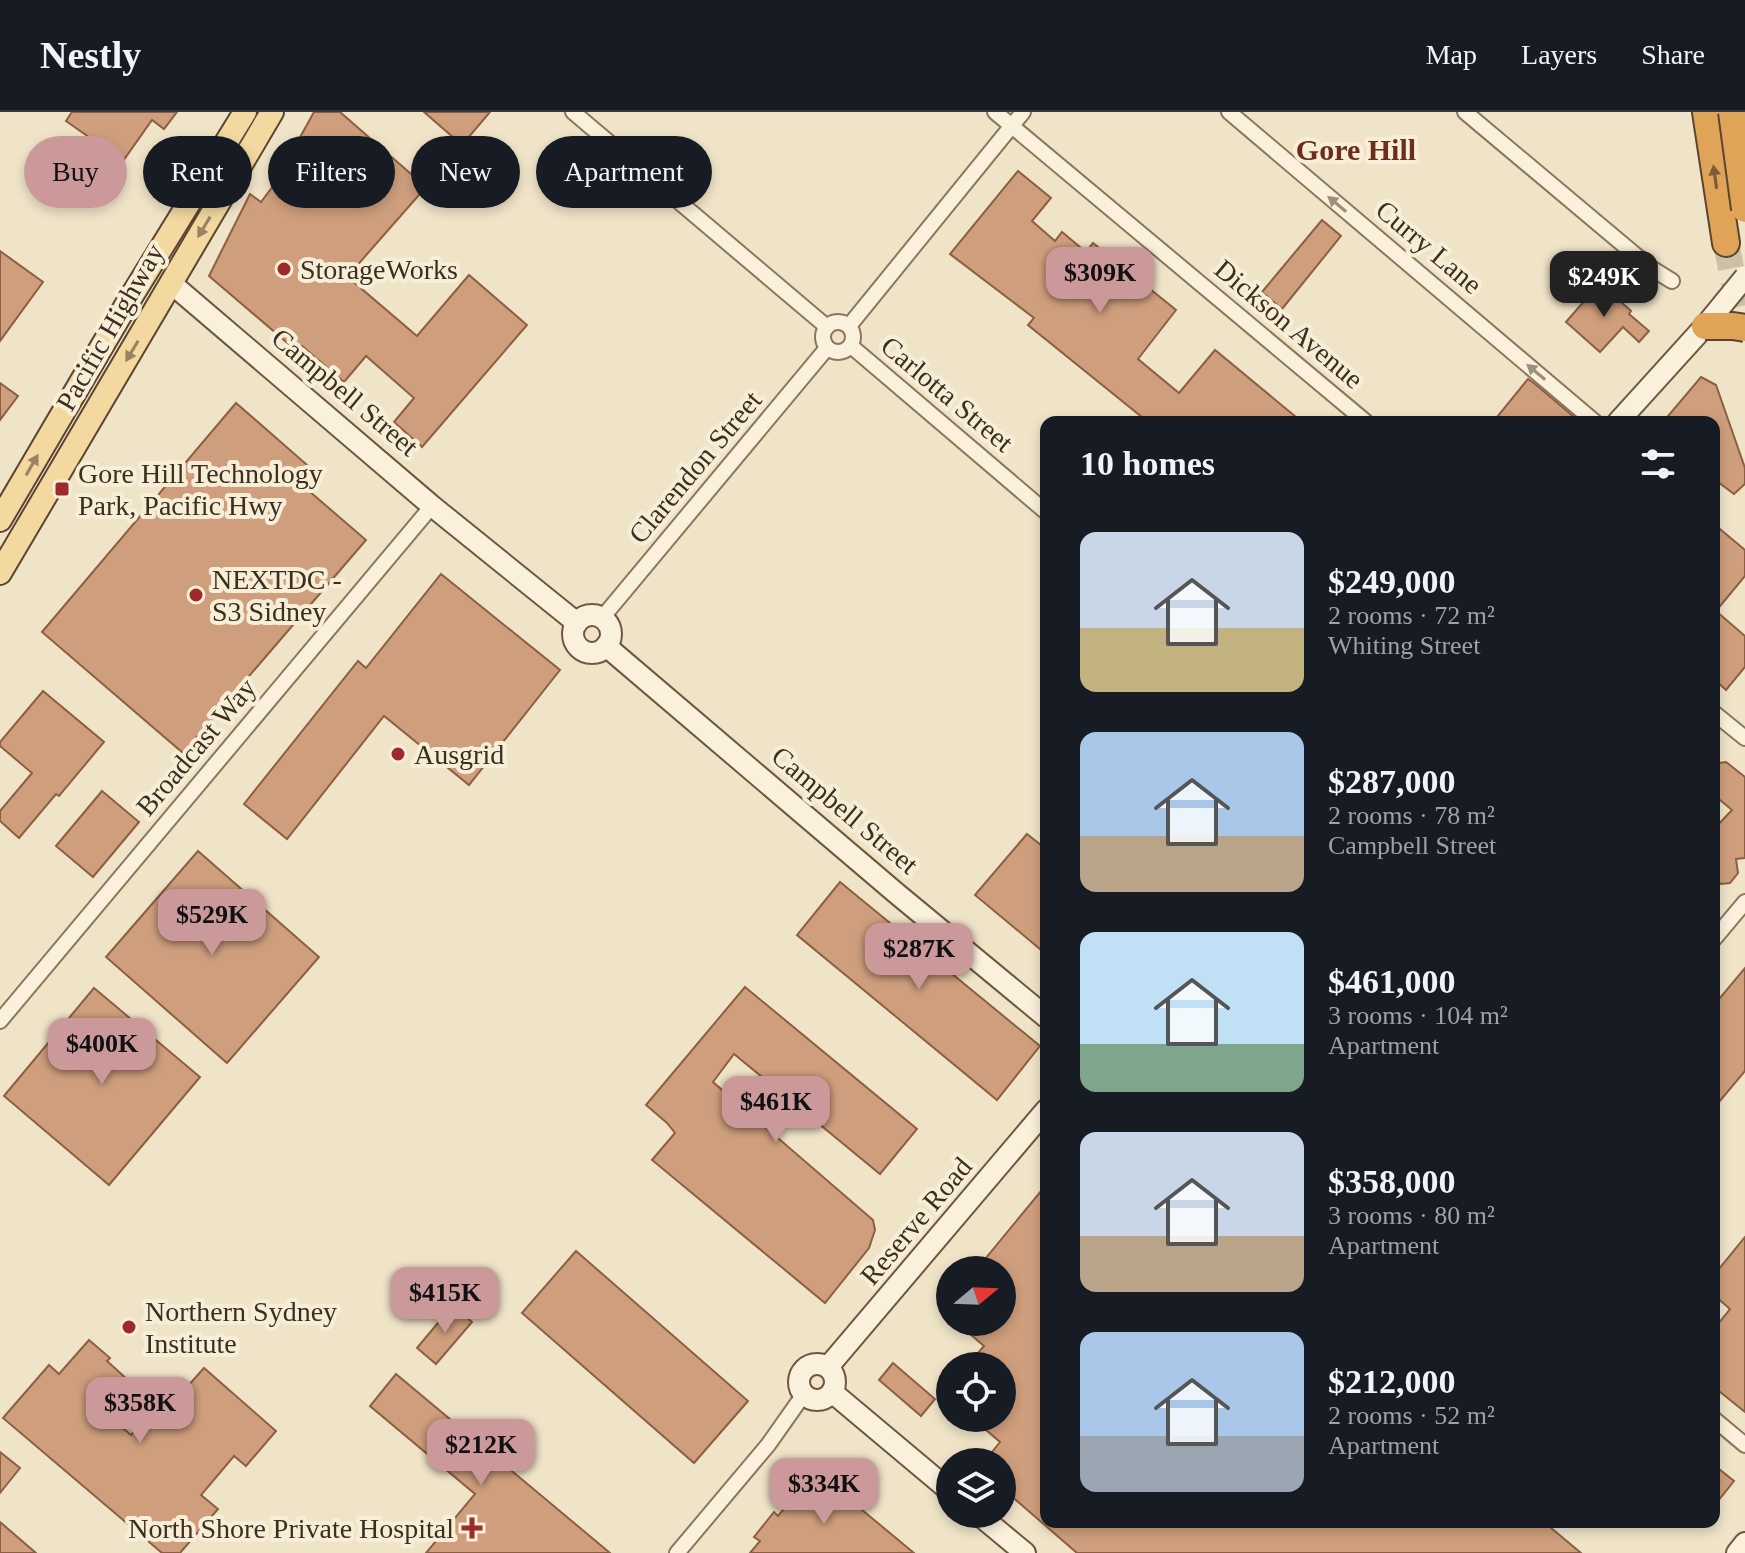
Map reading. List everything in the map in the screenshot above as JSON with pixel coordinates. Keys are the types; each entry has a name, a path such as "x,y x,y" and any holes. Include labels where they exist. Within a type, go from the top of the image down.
{"highway":[{"path":"1706,112 1726,243"},
{"path":"1732,112 1745,209"},
{"path":"1705,326 1745,328"}],"main road":[{"name":"Pacific Highway","path":"0,520 245,112"},
{"name":"Pacific Highway","path":"0,573 272,112"},
{"name":"Campbell Street","path":"150,266 172,284"}],"street":[{"path":"573,112 827,327"},
{"name":"Dickson Avenue","path":"995,112 1359,416"},
{"path":"849,326 1023,112"},
{"name":"Curry Lane","path":"1229,112 1588,416"},
{"path":"1465,112 1651,268 1672,281"},
{"path":"1623,416 1745,277"},
{"name":"Campbell Street","path":"172,284 432,506 577,623"},
{"path":"840,321 849,326 854,335 851,346 842,352 827,348 823,337 827,327 840,321"},
{"name":"Carlotta Street","path":"851,346 1040,507"},
{"name":"Clarendon Street","path":"602,618 827,348"},
{"name":"Broadcast Way","path":"0,1021 432,506"},
{"path":"586,616 602,618 610,635 606,646 595,653 578,647 573,635 577,623 586,616"},
{"name":"Campbell Street","path":"606,646 1040,1012"},
{"path":"1720,718 1745,738"},
{"path":"1720,932 1745,902"},
{"name":"Reserve Road","path":"828,1367 1040,1117"},
{"path":"817,1364 828,1367 836,1382 828,1397 815,1400 804,1394 799,1383 802,1372 817,1364"},
{"path":"832,1392 936,1479"},
{"path":"677,1553 768,1445 804,1394"},
{"path":"1720,1424 1745,1445"},
{"path":"995,1528 1025,1553"},
{"path":"1737,1553 1745,1543"}],"building":[{"path":"72,112 177,112 164,129 152,120 127,155 127,136 87,136 66,121"},
{"path":"314,112 340,112 368,136 301,136"},
{"path":"424,112 490,112 470,136 452,136"},
{"path":"395,160 411,174 411,204 349,278 417,336 469,275 527,325 422,447 394,422 414,398 366,356 344,382 302,346 298,352 209,276 243,208 252,208 252,195 261,202 268,193 268,208 395,208"},
{"path":"1018,171 1051,198 1032,221 1055,241 1062,232 1086,252 1093,243 1176,310 1138,359 1179,393 1215,350 1295,416 1141,416 1028,325 1034,318 950,254"},
{"path":"1322,220 1341,236 1282,309 1262,292"},
{"path":"0,251 43,282 0,341"},
{"path":"1600,283 1649,331 1639,342 1623,327 1600,352 1566,322"},
{"path":"1701,377 1716,385 1745,468 1745,484 1734,494 1720,484 1720,416 1668,416"},
{"path":"1528,379 1573,416 1498,416"},
{"path":"0,383 18,396 0,420"},
{"name":"NEXTDC - S3 Sidney","path":"236,403 314,471 302,485 366,540 183,753 42,632"},
{"path":"1720,529 1745,550 1745,576 1720,606"},
{"path":"441,574 560,670 469,785 384,716 287,839 244,804 358,661 366,668"},
{"path":"1720,614 1745,636 1745,667 1726,690 1720,684"},
{"path":"43,691 104,742 19,838 0,821 0,811 32,773 0,746 0,742"},
{"path":"1726,762 1745,777 1745,858 1736,859 1738,873 1730,883 1721,884 1720,823 1732,810 1720,800 1720,763"},
{"path":"102,791 139,822 93,877 56,846"},
{"path":"1027,834 1040,844 1040,949 975,895"},
{"path":"198,851 319,957 227,1063 106,957"},
{"path":"840,882 1040,1046 997,1100 797,935"},
{"path":"1745,968 1745,1071 1720,1101 1720,998"},
{"path":"745,987 917,1129 880,1174 734,1054 713,1082 873,1220 875,1230 869,1248 825,1303 652,1160 675,1133 646,1105"},
{"path":"94,988 200,1077 109,1185 4,1096"},
{"path":"1040,1192 1040,1521 1016,1500 1016,1448 995,1448 1000,1442 988,1432 1016,1432 1016,1352 979,1352 984,1346 972,1336 1016,1336 1016,1256 988,1256"},
{"path":"1745,1237 1745,1412 1720,1392 1720,1322 1730,1309 1720,1300 1720,1268"},
{"path":"576,1251 748,1401 694,1463 522,1313"},
{"path":"453,1305 472,1322 436,1364 417,1348"},
{"path":"89,1340 110,1358 107,1361 128,1380 102,1410 131,1435 162,1399 170,1406 204,1368 276,1431 246,1466 234,1456 201,1495 218,1509 180,1553 162,1553 3,1418 49,1365 59,1374"},
{"path":"893,1363 935,1399 921,1416 879,1380"},
{"path":"396,1374 610,1553 426,1553 475,1494 370,1406"},
{"path":"0,1452 20,1468 0,1493"},
{"path":"1720,1470 1734,1481 1720,1498"},
{"path":"815,1471 914,1553 750,1553 760,1541 754,1537 774,1512 778,1516"},
{"path":"0,1522 36,1553 0,1553"},
{"path":"1048,1528 1551,1528 1581,1553 1077,1553"}],"tunnel":[{"path":"1726,243 1745,339"}],"place":[{"name":"StorageWorks","path":"284,269"},
{"name":"Gore Hill Technology Park, Pacific Hwy","path":"62,489"},
{"name":"NEXTDC - S3 Sidney","path":"196,595"},
{"name":"Ausgrid","path":"398,754"},
{"name":"Northern Sydney Institute","path":"129,1327"},
{"name":"North Shore Private Hospital","path":"472,1528"}],"district":[{"name":"Gore Hill","path":"1356,149"}]}
